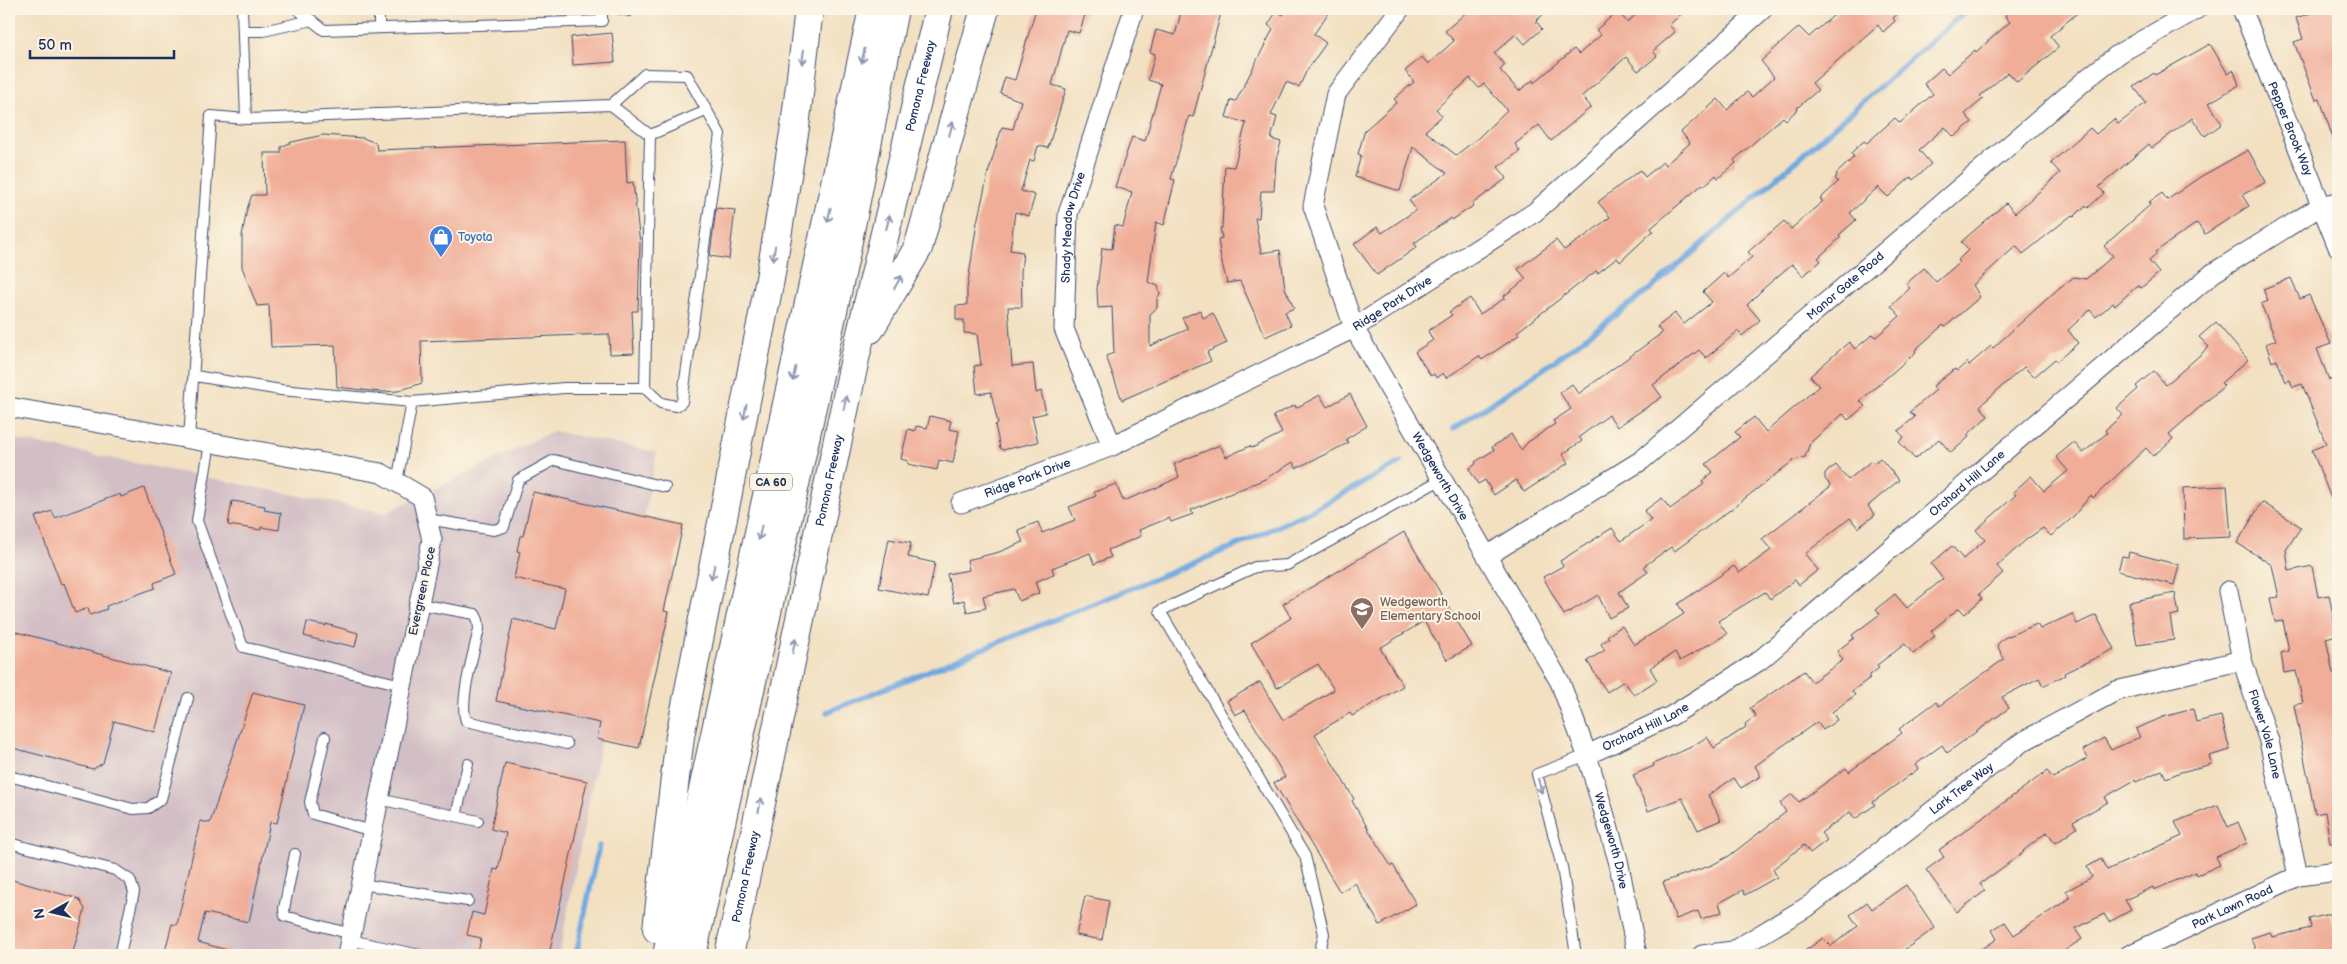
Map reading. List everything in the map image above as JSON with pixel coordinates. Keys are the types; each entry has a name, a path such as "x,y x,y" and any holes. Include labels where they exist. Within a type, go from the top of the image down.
{"highway":[{"path":"654,955 680,736 770,279 795,127 809,9"},
{"name":"CA 60","path":"667,955 873,9"},
{"path":"692,955 845,256 894,9"},
{"path":"707,955 842,330 908,9"},
{"name":"Pomona Freeway","path":"729,955 856,354 938,9"},
{"path":"856,354 918,248 985,9"}],"street":[{"name":"Shady Meadow Drive","path":"1112,446 1064,329 1068,214 1134,9"},
{"name":"Wedgeworth Drive","path":"1400,9 1336,94 1313,206 1354,328 1560,682 1587,755 1618,860 1637,955"},
{"name":"Ridge Park Drive","path":"961,503 1112,446 1354,328 1535,212 1763,9"},
{"name":"Manor Gate Road","path":"1487,556 1642,460 2088,77 2133,44 2197,9"},
{"name":"Pepper Brook Way","path":"2242,9 2330,204 2338,247"},
{"name":"Orchard Hill Lane","path":"1587,755 1671,716 1759,661 2213,273 2330,204"},
{"name":"Evergreen Place","path":"9,407 380,473 422,497 432,540 349,943"},
{"name":"Flower Vale Lane","path":"2228,591 2242,660 2269,741 2298,876"},
{"name":"Lark Tree Way","path":"1702,955 1732,951 1810,905 2022,742 2116,691 2242,660"},
{"name":"Park Lawn Road","path":"2129,955 2298,876 2338,871"}],"lane":[{"path":"242,9 246,119"},
{"path":"297,9 324,30 602,21 602,9"},
{"path":"312,20 313,9"},
{"path":"378,9 379,28"},
{"path":"243,31 263,31 312,20"},
{"path":"194,376 281,390 412,402 564,388 645,388 661,403 676,406 682,402 720,134 686,75 645,74 611,105"},
{"path":"189,439 211,116 246,119 611,105 650,135"},
{"path":"650,135 706,111"},
{"path":"645,388 650,135"},
{"path":"397,482 412,402"},
{"path":"210,443 197,521 243,647 402,685"},
{"path":"427,518 494,530 504,526 518,480 554,460 665,487"},
{"path":"1319,955 1324,934 1306,856 1160,611 1255,567 1287,565 1442,479"},
{"path":"419,604 475,614 478,620 479,629 462,712 466,721 567,744"},
{"path":"9,776 133,809 148,808 160,799 188,698"},
{"path":"325,737 310,802 313,814 372,831"},
{"path":"1576,955 1562,868 1537,774 1587,755"},
{"path":"456,816 468,764"},
{"path":"379,799 478,821"},
{"path":"9,843 115,870 130,880 134,892 120,955"},
{"path":"295,854 284,909 285,916 349,943 420,955"},
{"path":"361,884 468,901"}],"shaded area":[{"path":"553,431 657,452 559,955 9,955 9,438 386,513"}],"building":[{"path":"1036,9 1075,9 1086,12 1079,33 1067,30 1052,85 1066,89 1048,148 1038,146 1034,161 1030,160 1021,191 1035,195 1029,216 1015,212 1010,250 1023,252 1021,272 1022,307 1008,307 1012,366 1033,364 1036,393 1041,391 1046,413 1032,416 1038,442 1003,450 1000,448 995,425 998,424 991,392 977,394 974,366 981,365 977,334 964,333 964,320 956,320 956,306 967,305 967,289 977,222 989,170 1002,127 1013,129 1021,101 1000,93 1005,77 1015,80"},
{"path":"1182,9 1222,9 1193,117 1189,116 1171,179 1175,180 1164,225 1156,222 1148,282 1158,286 1160,294 1157,298 1157,308 1150,314 1150,346 1188,329 1182,318 1200,310 1203,318 1213,313 1227,343 1207,352 1211,361 1122,400 1106,356 1114,353 1112,307 1098,308 1097,289 1102,248 1112,249 1115,225 1123,227 1132,192 1115,187 1132,137 1145,141 1161,84 1148,80 1155,54 1150,52 1156,30 1175,35"},
{"path":"1287,9 1331,9 1314,34 1326,43 1306,72 1299,87 1286,82 1271,115 1277,117 1271,139 1281,142 1276,160 1274,191 1261,191 1259,218 1255,218 1261,253 1280,250 1285,288 1294,308 1285,312 1291,325 1265,337 1240,281 1227,283 1221,259 1218,239 1222,238 1220,228 1222,228 1225,166 1234,167 1246,123 1226,117 1231,100 1236,101 1273,29 1268,25 1277,11 1283,15"},
{"path":"1470,9 1549,9 1536,21 1542,29 1525,44 1516,34 1494,53 1505,65 1500,70 1519,91 1533,80 1534,83 1574,49 1579,54 1601,35 1596,30 1618,11 1627,22 1643,9 1687,9 1669,25 1675,32 1653,51 1657,56 1638,71 1626,57 1582,96 1591,107 1551,141 1539,125 1515,144 1520,151 1498,167 1507,178 1472,204 1473,206 1452,220 1451,218 1414,243 1417,247 1377,275 1354,244 1377,227 1382,233 1416,210 1409,200 1447,173 1413,147 1400,191 1355,177 1361,155 1358,154 1365,130 1397,102 1394,99 1414,82 1405,71 1422,57 1428,64 1454,41 1445,31","holes":["1470,78 1479,88 1484,84 1507,110 1478,138 1456,155 1425,131 1442,116 1436,109"]},
{"path":"1841,9 1904,9 1893,18 1895,21 1883,32 1878,25 1812,83 1818,90 1798,109 1786,120 1783,117 1734,160 1736,163 1718,178 1716,175 1704,186 1703,184 1651,228 1653,231 1620,262 1617,258 1598,273 1596,271 1517,332 1519,335 1482,360 1479,356 1446,378 1443,373 1436,378 1434,374 1431,376 1415,352 1433,340 1428,331 1452,315 1449,312 1470,298 1480,314 1505,298 1504,296 1526,279 1518,269 1556,240 1564,250 1587,235 1610,217 1598,202 1640,170 1645,177 1663,162 1665,165 1690,143 1681,132 1718,99 1727,110 1747,92 1752,97 1774,77 1761,61 1799,27 1809,37"},
{"path":"2014,9 2082,9 2050,36 2059,47 2017,82 2008,72 1980,96 1983,99 1965,114 1972,122 1954,137 1945,127 1919,150 1931,164 1913,180 1911,177 1888,197 1878,187 1850,213 1856,220 1818,258 1821,261 1803,276 1792,264 1765,287 1747,305 1760,320 1742,336 1738,331 1706,358 1699,350 1653,385 1662,397 1617,427 1609,415 1579,437 1582,441 1563,454 1568,463 1524,492 1516,480 1494,495 1485,480 1478,484 1469,469 1476,464 1475,462 1494,450 1492,447 1511,434 1521,450 1528,442 1555,424 1553,421 1571,409 1560,393 1572,384 1578,394 1662,333 1657,327 1675,313 1684,324 1712,302 1703,292 1724,273 1728,278 1752,257 1748,252 1784,221 1791,229 1823,201 1820,199 1838,182 1835,178 1836,174 1854,157 1851,153 1864,141 1867,143 1895,118 1900,123 1933,94 1924,84 1942,68 1948,74 1975,50 1976,52 2010,22 2005,16"},
{"path":"2323,9 2334,9 2338,23 2338,144 2335,145 2320,99 2316,100 2294,42 2303,39 2296,18"},
{"path":"612,33 615,62 573,65 571,37"},
{"path":"2210,44 2228,74 2234,70 2239,85 2209,103 2222,124 2205,136 2192,118 2152,148 2149,144 2099,187 2104,193 2088,208 2086,205 2074,217 2072,215 2023,254 2016,246 1973,285 1980,297 1945,327 1943,325 1915,350 1916,352 1860,401 1865,406 1848,420 1843,414 1810,443 1805,457 1794,460 1676,550 1674,551 1671,547 1644,566 1648,572 1619,592 1628,608 1609,618 1598,595 1564,615 1543,577 1563,566 1560,561 1612,528 1621,541 1651,520 1644,511 1662,498 1670,509 1704,484 1702,481 1713,472 1706,464 1740,437 1735,432 1754,417 1766,432 1819,386 1810,376 1849,342 1855,349 1873,334 1876,337 1900,316 1891,306 1910,288 1906,284 1924,268 1936,282 1960,262 1958,260 1968,250 1961,242 2006,203 2015,213 2060,173 2051,163 2090,128 2096,134 2114,119 2118,124 2146,103 2134,87 2154,73 2155,75"},
{"name":"Toyota","path":"323,135 363,138 376,143 377,150 625,140 627,183 633,182 640,244 638,311 632,311 634,353 610,354 609,334 421,341 422,383 398,391 381,392 337,387 335,345 271,347 269,305 257,306 242,267 242,236 247,209 252,195 265,195 264,153 281,153 281,147 292,142"},
{"path":"2248,150 2266,182 2242,195 2249,206 2205,234 2197,223 2155,252 2157,254 2149,261 2159,273 2141,288 2138,285 2115,306 2113,303 2096,317 2090,310 2068,330 2078,343 2057,361 2055,359 2034,377 2024,367 1980,406 1988,416 1951,453 1939,439 1915,459 1899,442 1904,437 1898,431 1915,417 1910,412 1936,390 1933,386 1955,369 1957,371 1967,362 1969,365 1991,346 1993,348 2059,288 2074,277 2086,279 2113,256 2104,246 2151,204 2149,202 2162,193 2167,200 2200,177"},
{"path":"716,208 735,210 729,259 710,256"},
{"path":"2291,278 2300,299 2309,295 2331,344 2317,349 2329,380 2338,377 2338,510 2336,511 2312,450 2326,444 2302,384 2293,387 2290,380 2286,382 2277,360 2272,362 2266,344 2276,340 2261,304 2268,301 2263,289"},
{"path":"2216,322 2248,360 2221,383 2224,386 2169,434 2173,439 2153,456 2146,448 2093,498 2091,495 2072,518 2051,536 2043,528 2027,539 1997,566 2003,573 1979,594 1982,599 1965,614 1959,608 1931,631 1935,636 1913,654 1905,644 1877,665 1879,668 1870,675 1870,678 1852,691 1855,695 1832,712 1837,720 1823,730 1817,722 1778,749 1755,766 1761,776 1741,788 1734,778 1708,795 1721,820 1698,830 1682,798 1648,811 1633,775 1654,766 1653,764 1689,748 1707,737 1714,748 1746,727 1745,724 1756,716 1750,708 1804,671 1812,682 1843,660 1837,651 1854,638 1852,635 1880,614 1876,609 1895,594 1907,608 1943,579 1931,564 1952,546 1963,559 1985,540 1976,530 2016,495 2013,492 2031,476 2044,491 2068,471 2056,457 2074,442 2083,453 2107,433 2105,430 2123,415 2117,408 2138,389 2136,386 2154,371 2166,385 2209,347 2199,337"},
{"path":"1350,394 1367,426 1346,439 1348,443 1296,468 1293,462 1265,479 1191,510 1193,514 1171,522 1169,518 1139,530 1141,536 1108,550 1111,557 1094,564 1090,553 1052,568 1054,574 1035,582 1039,593 1019,601 1014,589 983,596 986,608 967,612 964,600 954,603 947,574 969,570 967,560 999,552 1023,542 1018,530 1038,522 1042,533 1075,520 1069,507 1096,496 1094,492 1116,484 1123,501 1156,488 1179,477 1174,464 1220,445 1226,457 1250,446 1252,448 1282,433 1273,416 1295,405 1296,408 1320,395 1327,407"},
{"path":"930,416 951,421 949,429 959,431 953,463 939,460 937,470 908,464 908,461 901,459 908,429 915,431 916,426 927,428"},
{"path":"1880,458 1899,480 1868,506 1875,515 1858,528 1850,518 1805,554 1818,570 1799,585 1795,580 1770,599 1765,592 1718,621 1727,634 1680,661 1675,652 1650,668 1657,680 1634,695 1624,681 1607,692 1587,661 1605,650 1601,644 1609,638 1607,636 1622,626 1634,645 1684,614 1678,604 1734,566 1739,573 1771,550 1762,539 1831,486 1825,479 1825,473 1836,465 1848,480 1871,461 1874,463"},
{"path":"2227,486 2231,537 2184,539 2183,488"},
{"path":"144,488 176,574 154,583 155,588 106,606 107,609 90,615 88,608 75,613 64,583 61,584 35,517 52,511 55,518 120,494 121,497"},
{"path":"533,492 683,525 664,611 669,612 639,748 597,739 600,723 496,701 513,619 556,629 565,589 514,578 520,552 517,551 520,536 523,536"},
{"path":"232,501 265,506 264,510 281,513 279,530 261,527 261,530 228,525"},
{"path":"2262,502 2301,527 2286,550 2289,571 2312,566 2318,597 2329,595 2337,635 2326,638 2333,673 2336,673 2338,684 2338,843 2330,843 2325,812 2315,814 2294,705 2303,703 2296,671 2284,673 2281,653 2289,651 2283,621 2275,622 2270,598 2279,597 2272,565 2237,543"},
{"path":"1404,532 1472,646 1447,660 1424,621 1380,648 1403,686 1352,716 1350,713 1315,734 1354,799 1352,801 1377,844 1391,866 1393,865 1416,904 1380,925 1355,883 1340,892 1274,783 1285,777 1245,710 1235,715 1227,701 1260,682 1283,720 1334,690 1318,664 1277,688 1251,643 1291,618 1283,604"},
{"path":"889,539 911,543 908,557 935,563 928,598 879,588"},
{"path":"2129,552 2179,565 2174,585 2118,571 2122,556 2128,557"},
{"path":"2175,593 2179,614 2170,616 2174,640 2137,645 2129,602"},
{"path":"2072,614 2077,624 2096,615 2114,649 2064,673 2065,675 2043,686 2039,678 2002,697 2009,708 1947,753 1942,745 1915,765 1918,769 1873,802 1875,805 1855,819 1850,812 1821,833 1827,840 1810,853 1804,845 1773,869 1777,877 1745,895 1743,890 1719,903 1722,912 1701,919 1698,911 1676,919 1663,882 1712,865 1729,856 1786,812 1780,803 1792,794 1799,802 1846,768 1849,772 1902,733 1899,729 1936,702 1939,706 2004,659 1997,645 2004,638 2037,624 2040,629"},
{"path":"307,622 326,626 326,624 358,633 355,647 338,643 337,645 304,636"},
{"path":"9,630 171,673 155,732 114,721 103,763 93,769 9,747"},
{"path":"253,692 304,705 277,823 270,822 249,922 205,913 198,942 227,950 226,955 164,955 172,924 177,925 200,821 210,823"},
{"path":"2193,709 2196,722 2221,716 2230,750 2209,756 2212,764 2166,778 2162,770 2136,782 2135,780 2105,797 2108,802 2073,822 2077,828 2056,843 2047,832 2024,852 1980,884 1985,891 1957,912 1926,870 1944,857 1939,850 2047,771 2053,778 2088,758 2083,750 2104,738 2111,750 2140,737 2136,729 2163,717"},
{"path":"505,763 587,781 549,955 479,955 481,938 467,935 472,912 484,915 494,869 498,870 506,833 491,829"},
{"path":"2218,805 2228,827 2238,822 2247,843 2216,857 2220,865 2197,875 2196,872 2154,890 2153,887 2125,900 2131,910 2109,922 2104,914 2075,929 2082,939 2058,955 1973,955 1997,939 1992,930 2005,922 2014,935 2070,898 2066,891 2092,877 2087,867 2101,859 2107,870 2182,836 2175,822"},
{"path":"9,879 79,899 85,909 72,955 9,955"},
{"path":"1906,885 1935,928 1897,955 1799,955 1823,938 1831,946 1858,926 1850,915 1867,902 1872,909"},
{"path":"1085,896 1109,901 1102,940 1076,935"},
{"path":"2330,914 2338,955 2257,955 2251,938 2270,932 2272,937 2311,928 2309,919"}],"waterway":[{"path":"1453,429 1549,365 1653,287 1968,9"},
{"path":"827,712 1233,547 1315,509 1401,462"},
{"path":"576,955 599,846"}],"place":[{"name":"Toyota","path":"441,258"},
{"name":"Wedgeworth Elementary School","path":"1362,630"}]}
